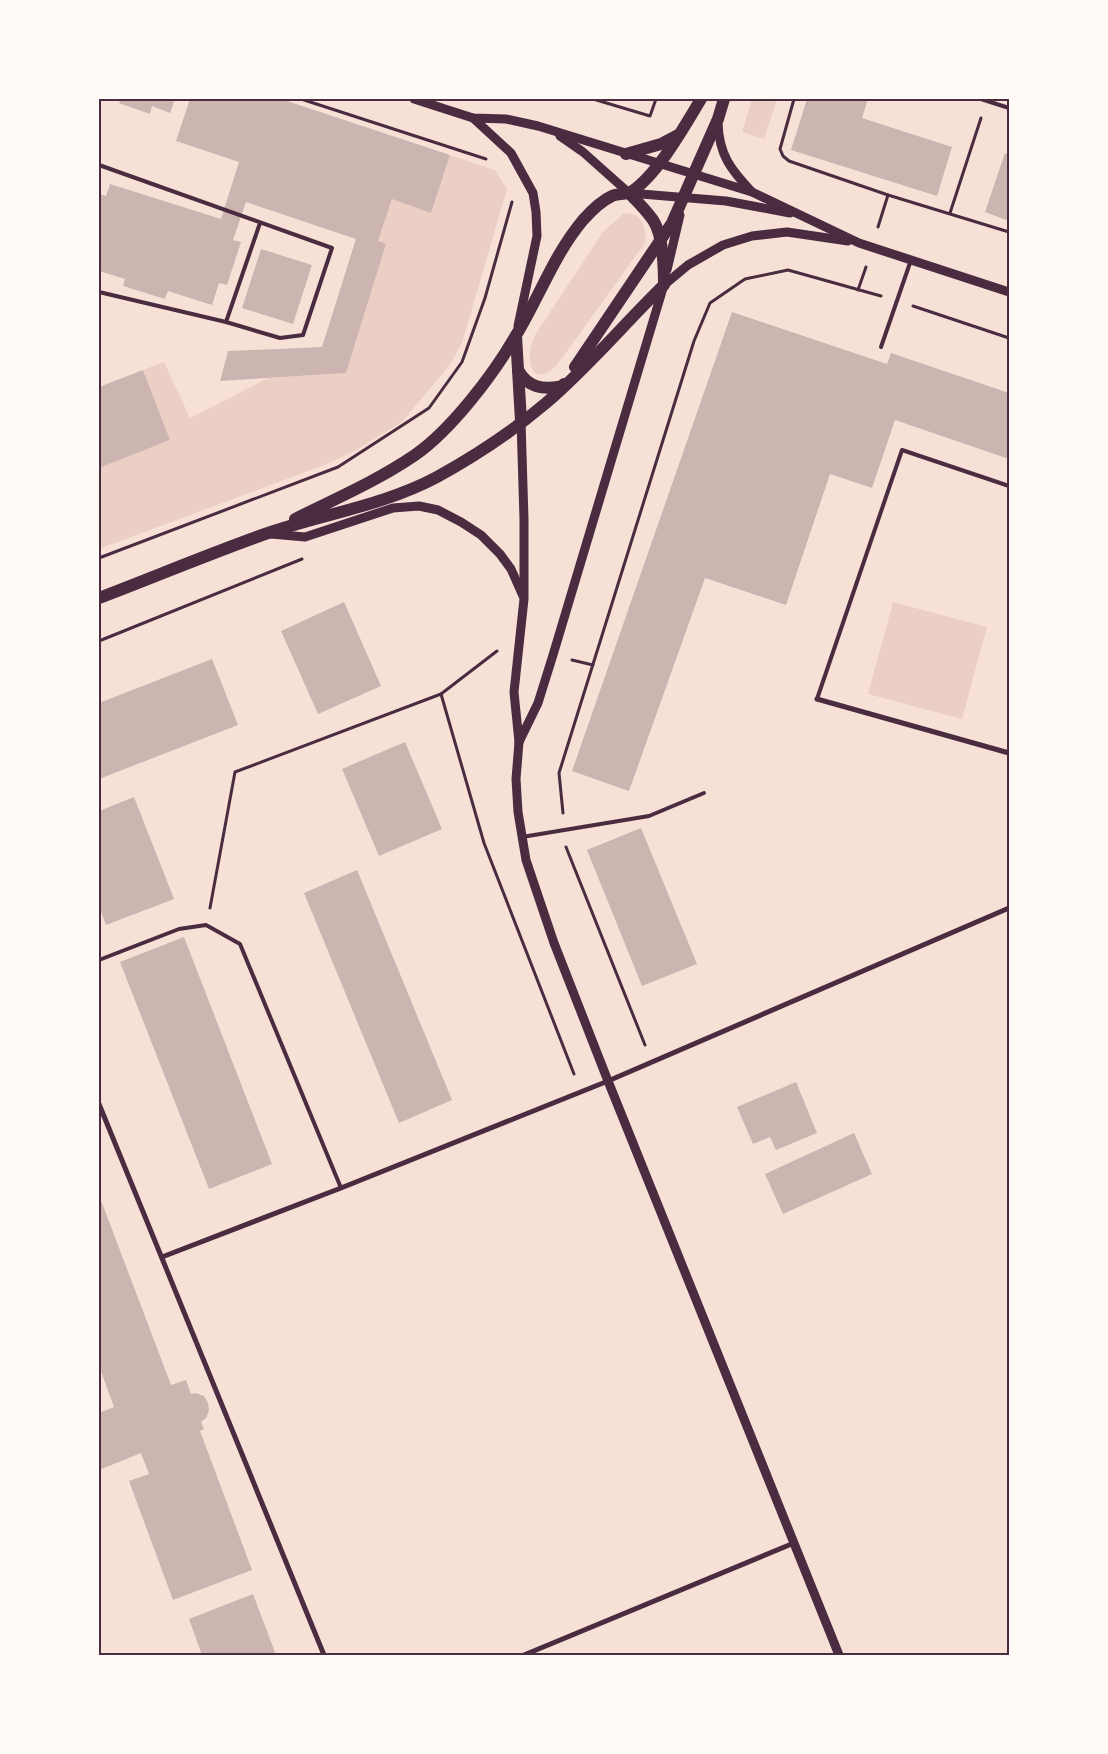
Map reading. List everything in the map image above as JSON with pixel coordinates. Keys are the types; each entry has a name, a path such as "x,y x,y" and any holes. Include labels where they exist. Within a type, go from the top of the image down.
{"main road":[{"path":"266,534 384,474 416,454 460,413 504,355 516,336 560,251 584,219 599,204 614,195 629,193 647,177 680,134 701,99"},
{"path":"518,370 530,384 540,388 562,386 672,223 718,119 724,99"},
{"path":"626,154 661,144 680,134"},
{"path":"99,598 266,534 392,497 434,479 478,452 520,422 546,402 664,285 664,267 657,229 653,220 629,193"},
{"path":"516,336 520,422"}],"street":[{"path":"414,99 473,118 506,119 552,131 694,176 752,192 859,243 1009,292"},
{"path":"473,118 510,153 533,193 537,236 516,336"},
{"path":"718,119 718,137 728,163 752,192"},
{"path":"552,131 583,152 629,193 726,201 805,216"},
{"path":"519,742 538,703 568,608 664,285 684,198"},
{"path":"664,285 688,265 723,245 752,236 787,232 859,243"},
{"path":"520,422 524,519 524,599 514,692 519,742 516,779 518,812 526,860 554,943 608,1081 840,1655"},
{"path":"266,534 305,537 392,508 419,506 438,510 480,535 500,554 511,569 524,599"},
{"path":"817,699 1009,753"},
{"path":"162,1257 341,1188 608,1081 1009,908"},
{"path":"99,1104 324,1655"},
{"path":"524,1655 794,1542"}],"lane":[{"path":"981,99 1009,108"},
{"path":"99,164 332,248 303,335 280,338 226,322 99,292"},
{"path":"226,322 260,223"},
{"path":"881,347 911,260"},
{"path":"817,699 902,450 1009,486"},
{"path":"522,837 649,816 704,793"},
{"path":"99,960 179,930 206,925 240,944 341,1188"}],"path":[{"path":"301,99 490,161"},
{"path":"593,99 650,116 656,99"},
{"path":"794,99 780,150 789,161 888,195 1009,232"},
{"path":"950,213 986,100"},
{"path":"99,558 338,467 429,408 462,362 485,298 513,197"},
{"path":"651,1062 566,849 559,773 694,341 710,304 745,279 788,270 897,300 1009,338"},
{"path":"99,641 307,557"},
{"path":"206,925 235,772 441,694 498,650"},
{"path":"441,694 484,843 580,1091"}],"shaded area":[{"path":"752,99 777,99 764,139 742,132"},
{"path":"450,155 495,170 507,189 462,343 449,366 402,422 355,451 327,464 99,549 99,468 170,440 143,370 164,362 190,418 268,378 346,373 386,244 378,241 392,199 431,212"},
{"path":"630,213 638,218 643,225 645,243 557,365 546,373 538,374 534,372 530,362 530,350 535,335 603,232 623,214"},
{"path":"893,602 987,627 962,719 868,694"}],"building":[{"path":"121,99 175,99 170,113 152,106 150,114 119,103"},
{"path":"190,99 281,99 450,155 431,213 392,199 378,241 386,244 346,373 220,381 228,351 322,347 356,239 246,202 233,240 241,242 227,285 219,283 212,305 168,291 165,299 123,286 125,279 99,271 99,194 106,196 110,184 221,219 239,162 176,141"},
{"path":"807,99 868,99 862,118 952,147 937,196 791,150"},
{"path":"1005,153 1009,155 1009,221 985,212"},
{"path":"261,249 312,265 293,324 242,308"},
{"path":"732,312 887,364 891,353 1009,393 1009,459 895,420 872,488 830,474 786,605 705,578 629,791 572,771"},
{"path":"143,370 170,440 99,468 99,387"},
{"path":"344,602 381,686 318,714 281,631"},
{"path":"212,659 238,725 99,779 99,703"},
{"path":"405,742 442,829 379,856 342,769"},
{"path":"134,797 174,899 106,925 99,906 99,811"},
{"path":"641,828 697,964 642,986 587,850"},
{"path":"357,870 452,1100 399,1123 304,893"},
{"path":"184,937 272,1164 209,1189 120,962"},
{"path":"796,1082 817,1133 776,1150 770,1137 753,1144 737,1107"},
{"path":"854,1133 872,1174 783,1214 765,1174"},
{"path":"99,1195 171,1385 186,1380 191,1394 196,1393 204,1396 208,1403 209,1411 206,1418 201,1422 204,1429 200,1431 252,1570 173,1600 129,1481 149,1474 141,1453 99,1470 99,1413 114,1407 99,1366"},
{"path":"253,1594 276,1655 202,1655 189,1619"}]}
